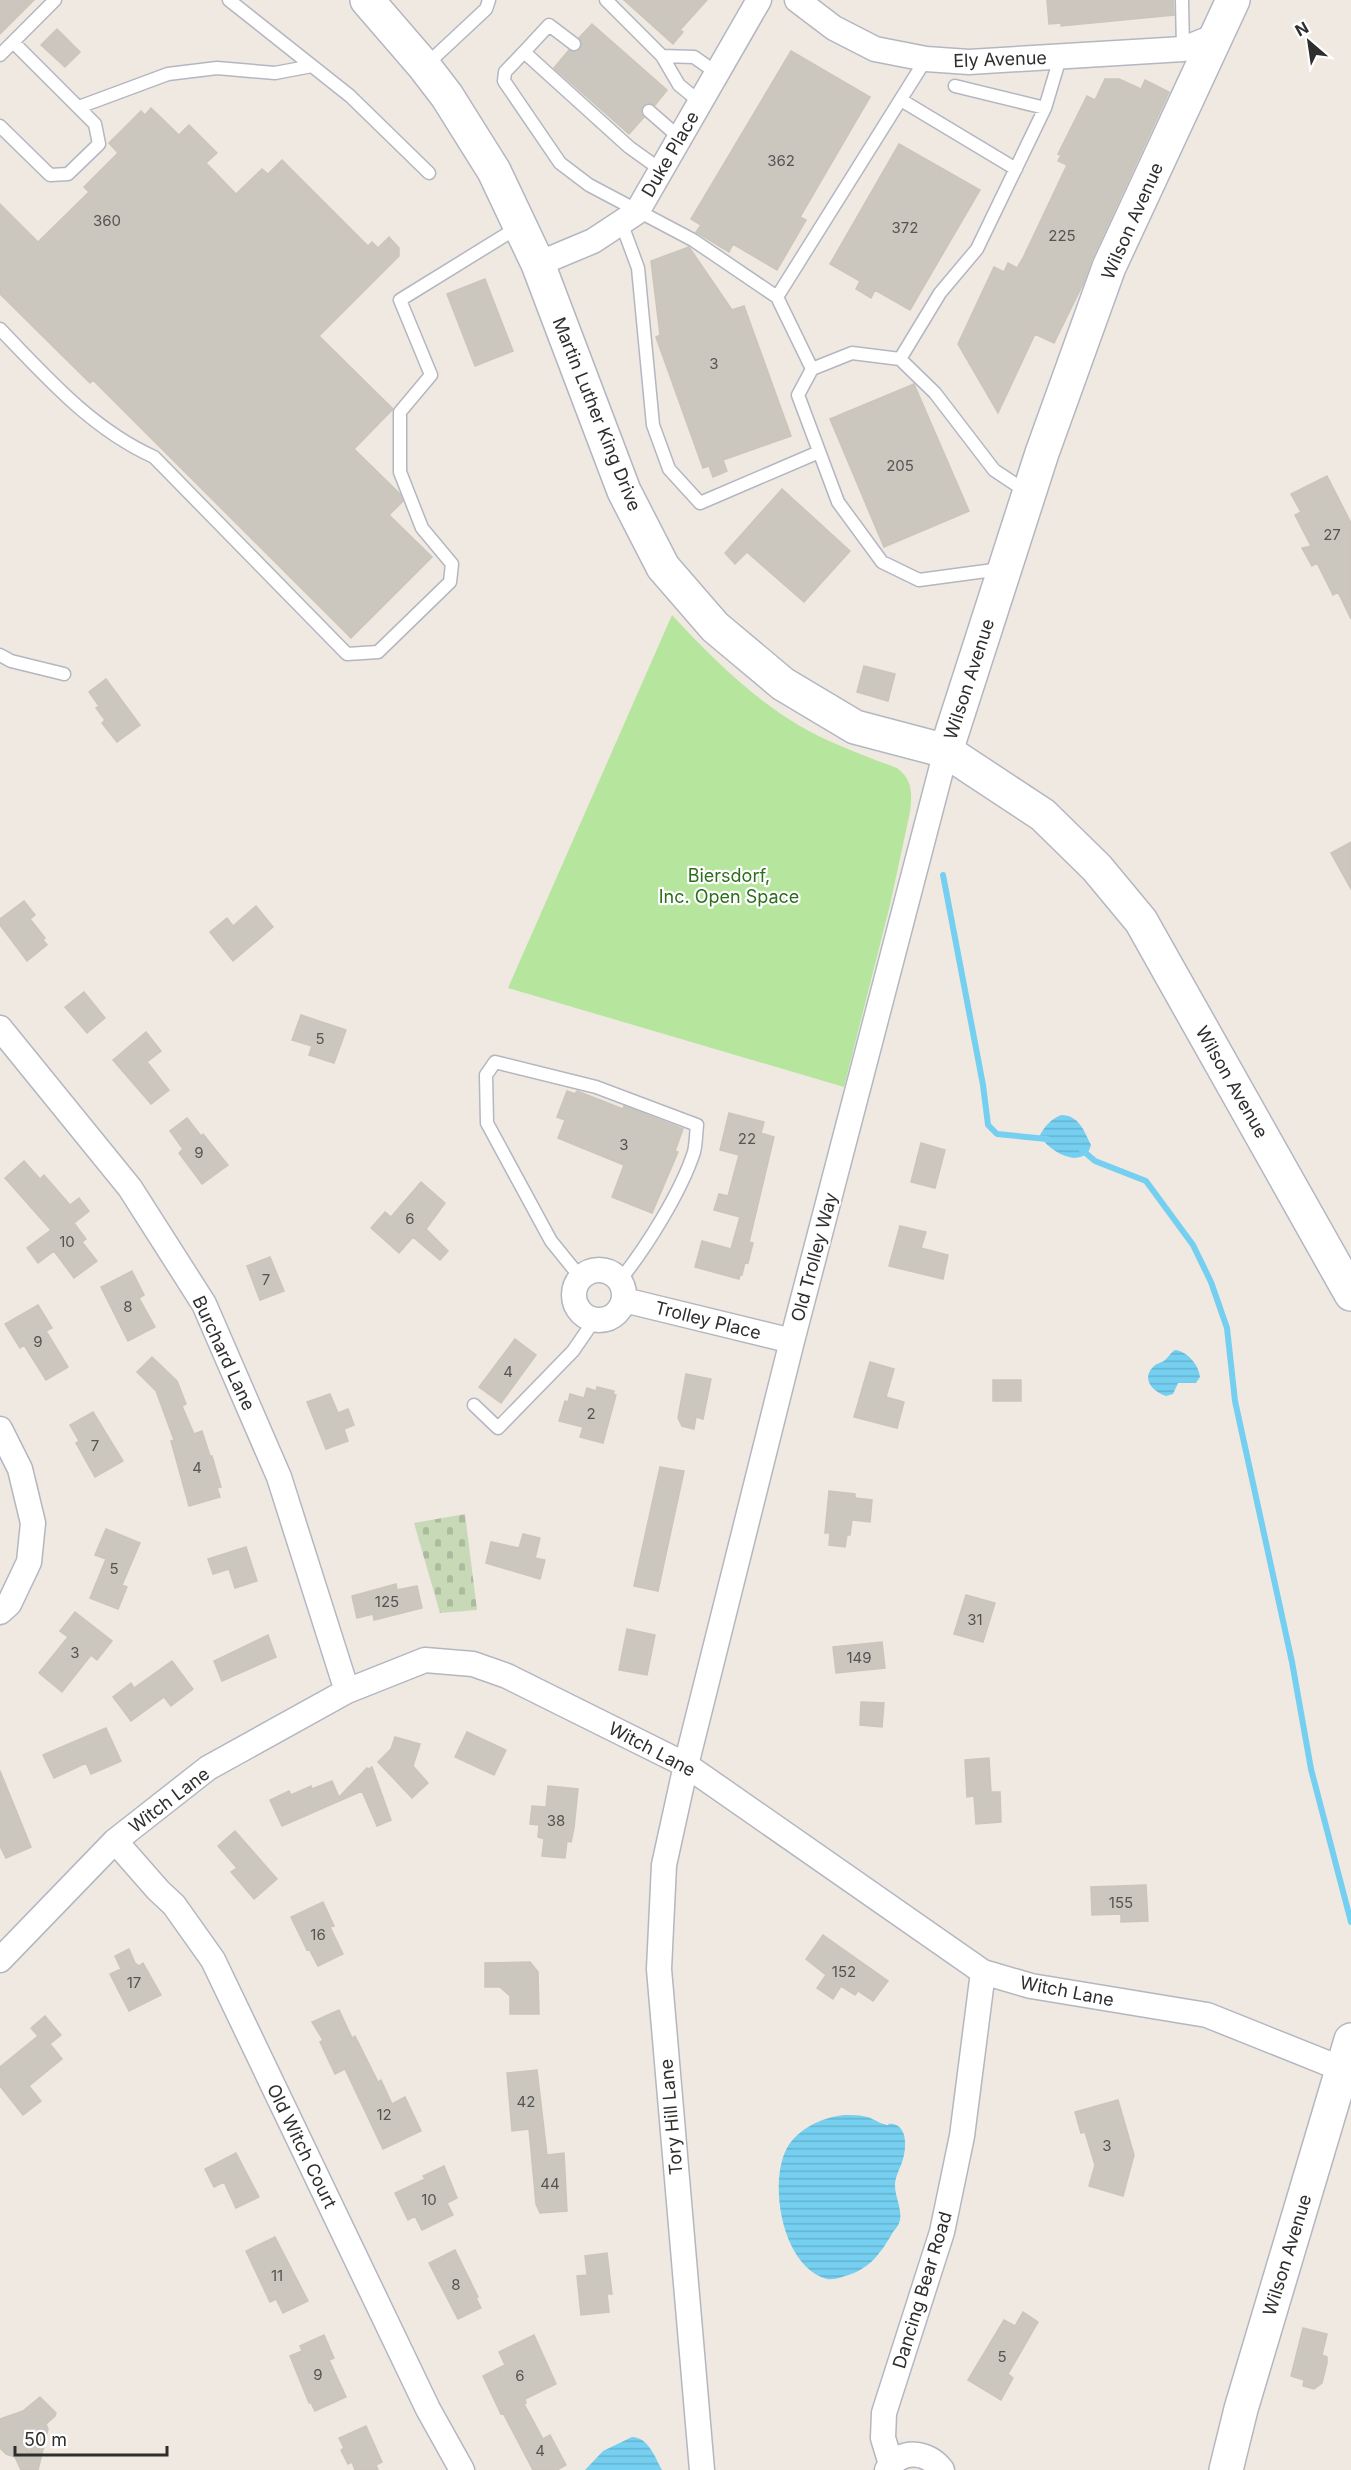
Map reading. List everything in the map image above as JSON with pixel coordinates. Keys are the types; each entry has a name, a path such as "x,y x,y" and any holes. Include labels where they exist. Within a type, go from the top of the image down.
{"main road":[{"name":"Martin Luther King Drive","path":"367,0 447,96 494,171 538,264 624,491 663,567 715,627 783,684 855,727 945,751"},
{"name":"Wilson Avenue","path":"1233,0 1109,267 1029,493 945,751 1043,815 1097,868 1141,921 1351,1294"},
{"name":"Wilson Avenue","path":"1226,2470 1244,2397 1348,2052"}],"street":[{"name":"Duke Place","path":"538,264 592,241 629,217 661,170 759,0"},
{"name":"Ely Avenue","path":"797,0 834,28 875,49 926,59 969,62 1183,49 1216,36"},
{"name":"Old Trolley Way","path":"686,1765 792,1341 945,751"},
{"name":"Burchard Lane","path":"0,1029 130,1188 204,1304 279,1478 347,1691"},
{"name":"Trolley Place","path":"581,1278 588,1272 606,1270 622,1290 792,1341"},
{"path":"581,1278 576,1285 574,1299 579,1310 595,1319 610,1317 621,1307 622,1290"},
{"path":"0,1429 20,1469 33,1523 29,1562 9,1604 0,1612"},
{"name":"Witch Lane","path":"3,1949 115,1840 208,1768 347,1691 425,1660 472,1664 507,1676 686,1765 983,1972 1030,1986 1207,2015 1348,2052"},
{"name":"Tory Hill Lane","path":"686,1765 664,1865 659,1970 702,2470"},
{"name":"Old Witch Court","path":"115,1840 174,1905 213,1960 428,2409 462,2470"},
{"name":"Dancing Bear Road","path":"942,2470 936,2462 926,2456 913,2454 901,2457 889,2467 883,2438 884,2413 942,2232 962,2136 983,1972"}],"lane":[{"path":"0,55 55,0"},
{"path":"229,0 350,96 429,173"},
{"path":"606,0 662,56 679,85 700,102"},
{"path":"1182,0 1183,49"},
{"path":"424,66 488,4"},
{"path":"574,44 549,25 505,72 504,81 560,163 629,217 693,240 777,297 812,369"},
{"path":"0,126 50,176 68,174 99,144 95,123 13,42"},
{"path":"524,52 629,147 661,170"},
{"path":"662,56 694,57 717,73"},
{"path":"900,359 940,293 977,249 1045,108 1060,58"},
{"path":"777,297 926,59"},
{"path":"79,107 168,74 217,68 275,73 312,66"},
{"path":"955,86 1045,108"},
{"path":"901,100 1016,169"},
{"path":"649,111 680,138"},
{"path":"629,217 638,268 653,425 669,469 700,503 819,452"},
{"path":"0,328 65,398 127,445 154,457 347,654 378,652 450,582 452,564 422,528 400,472 400,412 430,375 400,300 521,226"},
{"path":"1005,568 920,580 882,562 838,502 798,395 812,369 852,352 900,359 935,393 994,470 1029,493"},
{"path":"0,654 11,661 64,674"},
{"path":"581,1278 551,1241 487,1123 486,1075 495,1062 596,1087 697,1125 694,1150 681,1181 622,1290"},
{"path":"474,1405 498,1428 573,1351 595,1319"}],"green space":[{"name":"Biersdorf, Inc. Open Space","path":"672,615 732,675 782,715 822,738 897,768 909,782 910,812 890,905 844,1087 508,988"},
{"path":"465,1514 477,1610 440,1613 414,1523"}],"water":[{"path":"1061,1115 1077,1121 1086,1134 1091,1145 1087,1153 1081,1157 1074,1158 1058,1152 1050,1147 1040,1135 1049,1123"},
{"path":"1175,1350 1192,1359 1200,1377 1196,1383 1178,1383 1173,1394 1166,1396 1153,1388 1148,1376 1154,1366 1164,1361"},
{"path":"844,2115 859,2115 886,2125 893,2124 904,2133 905,2149 895,2185 900,2220 884,2247 868,2265 853,2273 827,2279 812,2271 799,2258 790,2242 779,2202 779,2182 781,2163 792,2141 805,2129 820,2121"},
{"path":"632,2437 647,2444 662,2470 585,2470 603,2451"}],"building":[{"path":"0,0 34,0 0,34"},
{"path":"624,0 707,0 680,30 683,32 673,44"},
{"path":"1047,0 1173,0 1174,15 1061,26 1061,23 1049,24"},
{"path":"592,24 667,90 655,105 650,103 643,105 641,110 644,117 629,134 554,68 569,50 574,52 580,49 582,44 579,38"},
{"path":"57,29 80,52 65,67 41,45"},
{"path":"791,51 870,97 800,217 806,220 777,270 733,244 729,252 696,232 701,225 691,219"},
{"path":"1105,79 1119,79 1141,89 1145,80 1169,92 1054,343 1035,334 998,413 958,344 994,267 1004,272 1008,263 1017,268 1023,258 1067,165 1058,161 1061,155 1058,154 1087,96 1095,100"},
{"path":"151,108 179,135 189,125 217,153 206,163 236,194 262,169 268,174 282,160 368,246 372,242 378,248 389,237 399,248 399,256 319,336 393,409 354,449 400,494 403,501 389,515 432,557 351,638 93,380 90,383 0,294 0,204 38,242 89,192 84,187 118,153 109,143 141,111 145,115"},
{"path":"899,144 980,190 910,310 875,290 871,298 856,289 860,281 830,264"},
{"path":"689,247 732,310 744,306 791,436 723,460 727,471 713,477 709,466 703,468 656,337 660,335 651,261"},
{"path":"485,279 513,351 475,366 447,294"},
{"path":"914,384 969,511 884,547 830,419"},
{"path":"1327,476 1351,523 1351,619 1338,592 1333,595 1317,563 1312,566 1302,548 1311,546 1295,515 1301,512 1291,494"},
{"path":"782,489 850,551 804,602 747,552 735,564 725,553"},
{"path":"864,666 895,674 888,701 857,692"},
{"path":"106,679 140,725 117,742 102,723 105,720 96,708 99,706 89,692"},
{"path":"1351,842 1351,889 1331,853"},
{"path":"24,901 35,915 30,919 45,938 43,940 47,945 27,961 0,925 0,919"},
{"path":"256,906 273,927 233,961 210,932 227,918 233,926"},
{"path":"84,992 105,1018 87,1033 65,1007"},
{"path":"301,1015 346,1030 334,1063 309,1055 312,1046 292,1040"},
{"path":"146,1032 161,1051 147,1062 169,1090 151,1104 113,1060"},
{"path":"567,1091 575,1094 577,1091 623,1109 624,1106 683,1129 675,1151 678,1152 652,1213 612,1197 624,1165 558,1138 565,1120 557,1117"},
{"path":"729,1113 764,1122 761,1133 774,1137 749,1242 753,1243 748,1263 745,1262 739,1279 695,1267 702,1241 731,1249 740,1217 714,1210 719,1194 728,1196 739,1155 720,1150"},
{"path":"187,1118 228,1165 202,1184 179,1153 183,1149 170,1131"},
{"path":"921,1143 945,1150 935,1188 911,1182"},
{"path":"24,1161 40,1179 44,1175 70,1205 79,1198 89,1211 74,1223 86,1239 82,1242 97,1261 74,1278 54,1251 38,1263 27,1248 51,1230 5,1178"},
{"path":"421,1182 445,1203 426,1229 448,1251 440,1260 413,1237 399,1253 371,1228 385,1212 391,1217"},
{"path":"900,1226 926,1232 921,1248 948,1255 943,1279 889,1266"},
{"path":"270,1257 284,1291 260,1300 247,1266"},
{"path":"132,1271 144,1295 139,1298 155,1327 128,1341 101,1287"},
{"path":"38,1305 52,1328 46,1331 68,1367 46,1380 24,1345 20,1348 5,1324"},
{"path":"515,1339 536,1355 501,1403 479,1387"},
{"path":"152,1357 177,1381 186,1404 182,1406 194,1434 202,1431 221,1487 217,1488 220,1497 189,1506 171,1441 174,1440 156,1391 137,1372"},
{"path":"870,1362 894,1369 886,1397 904,1402 897,1428 854,1417"},
{"path":"686,1374 711,1379 703,1419 696,1417 694,1429 682,1426 678,1418"},
{"path":"993,1380 1021,1380 1021,1401 993,1401"},
{"path":"597,1387 614,1391 613,1394 616,1395 603,1443 580,1437 583,1427 559,1421 565,1401 568,1402 570,1394 584,1398 587,1388 596,1391"},
{"path":"330,1394 338,1413 348,1409 354,1425 344,1429 348,1441 326,1449 307,1402"},
{"path":"93,1412 123,1461 95,1477 76,1443 79,1441 70,1425"},
{"path":"660,1467 684,1471 658,1591 634,1586"},
{"path":"829,1491 855,1494 855,1498 872,1500 870,1522 852,1520 850,1535 847,1535 845,1547 829,1545 830,1533 825,1533"},
{"path":"106,1529 140,1543 122,1585 127,1587 118,1609 90,1598 106,1559 95,1555"},
{"path":"523,1534 540,1538 535,1558 545,1560 540,1579 486,1563 491,1542 519,1548"},
{"path":"246,1547 257,1581 235,1588 229,1569 213,1574 208,1559"},
{"path":"396,1584 397,1590 417,1586 422,1608 374,1620 373,1614 357,1618 352,1596"},
{"path":"966,1595 995,1603 983,1642 954,1634"},
{"path":"75,1612 112,1641 97,1660 91,1655 62,1692 39,1673 68,1637 60,1631"},
{"path":"627,1629 655,1635 647,1675 619,1670"},
{"path":"268,1635 276,1657 222,1681 214,1661"},
{"path":"882,1642 885,1668 836,1673 833,1647"},
{"path":"172,1661 193,1689 171,1706 164,1697 131,1721 113,1697 131,1683 134,1688"},
{"path":"861,1702 884,1703 882,1727 860,1725"},
{"path":"106,1728 121,1761 91,1774 86,1763 54,1778 43,1755"},
{"path":"467,1732 506,1750 494,1775 455,1757"},
{"path":"395,1737 420,1744 413,1766 428,1783 412,1798 378,1762 391,1749"},
{"path":"989,1758 991,1792 1000,1792 1001,1822 976,1824 974,1796 967,1797 965,1760"},
{"path":"372,1767 391,1820 377,1826 362,1791 282,1826 270,1800 289,1791 291,1795 311,1786 312,1789 332,1781 339,1797 367,1768"},
{"path":"0,1771 31,1847 6,1858 0,1846"},
{"path":"548,1786 578,1789 574,1828 571,1842 567,1841 565,1858 542,1856 544,1839 538,1837 539,1825 530,1824 532,1806 546,1807"},
{"path":"235,1831 277,1879 254,1899 231,1872 237,1868 218,1846"},
{"path":"1146,1885 1148,1921 1121,1922 1121,1914 1092,1915 1091,1887"},
{"path":"323,1902 334,1926 330,1927 343,1954 318,1966 309,1949 307,1950 291,1917"},
{"path":"823,1935 888,1981 873,2001 858,1991 855,1995 841,1986 833,1999 817,1988 826,1975 806,1959"},
{"path":"129,1949 135,1963 139,1966 143,1963 161,1995 129,2011 110,1974 121,1969 115,1956"},
{"path":"530,1962 538,1972 539,2014 510,2014 510,1996 500,1987 485,1987 485,1963"},
{"path":"339,2010 352,2038 355,2036 378,2082 381,2080 392,2104 405,2097 421,2131 383,2149 345,2069 335,2074 320,2042 323,2040 312,2022"},
{"path":"45,2016 61,2035 50,2044 62,2059 29,2086 41,2101 23,2115 0,2086 0,2067 38,2036 31,2028"},
{"path":"537,2070 547,2155 564,2153 567,2211 540,2213 536,2204 529,2129 512,2131 507,2073"},
{"path":"1118,2100 1134,2155 1123,2196 1089,2186 1095,2165 1085,2132 1081,2133 1075,2112"},
{"path":"236,2153 259,2197 236,2208 224,2182 214,2187 205,2169"},
{"path":"444,2166 457,2198 447,2203 453,2215 422,2230 415,2216 408,2220 395,2193 425,2179 423,2176"},
{"path":"275,2237 308,2301 283,2313 276,2299 270,2302 246,2251"},
{"path":"455,2250 481,2308 458,2319 429,2263"},
{"path":"607,2253 612,2294 607,2294 609,2312 581,2315 577,2276 587,2275 585,2256"},
{"path":"1023,2312 1038,2322 1008,2374 1013,2378 1001,2400 968,2380 1004,2320 1015,2326"},
{"path":"1303,2328 1327,2334 1322,2355 1327,2357 1327,2363 1322,2383 1314,2389 1303,2386 1304,2380 1291,2376"},
{"path":"324,2335 334,2358 329,2360 346,2397 315,2411 309,2403 290,2356 302,2351 300,2346"},
{"path":"534,2335 556,2384 525,2399 524,2404 543,2439 550,2435 566,2465 557,2470 533,2470 503,2413 501,2414 483,2376 505,2365 499,2352"},
{"path":"40,2397 56,2413 46,2424 48,2429 38,2470 21,2470 15,2457 6,2454 0,2448 0,2419 23,2411"},
{"path":"366,2426 382,2462 376,2465 378,2470 355,2470 352,2462 348,2464 341,2450 344,2448 339,2438"}],"waterway":[{"path":"943,875 983,1085 988,1125 997,1134 1047,1139"},
{"path":"1081,1149 1095,1161 1146,1181 1193,1245 1211,1282 1227,1328 1235,1401 1292,1662 1311,1769 1351,1922"}]}
